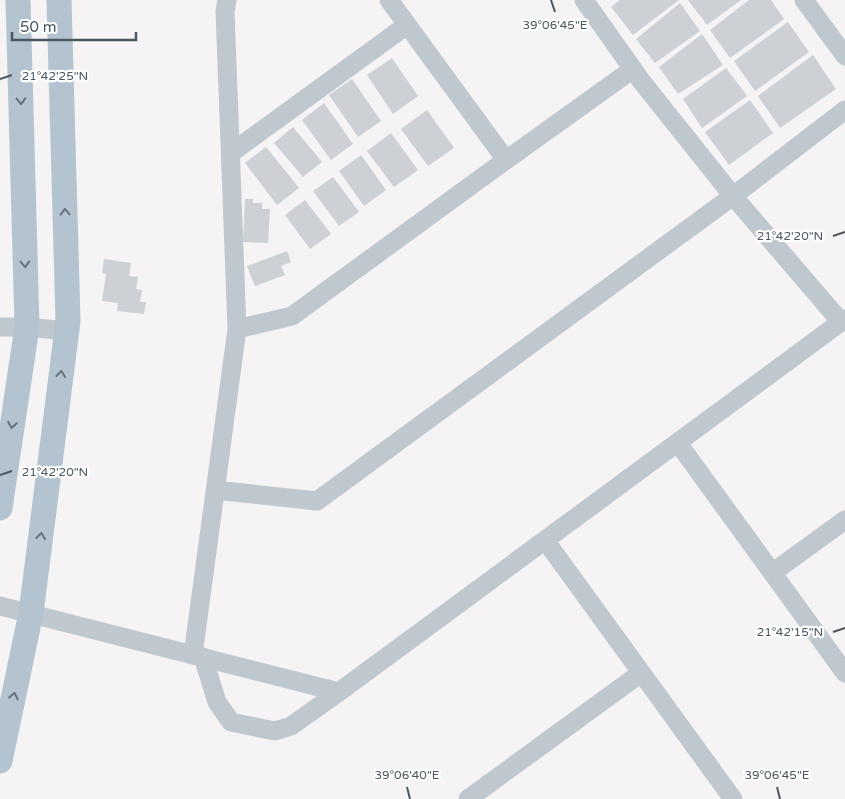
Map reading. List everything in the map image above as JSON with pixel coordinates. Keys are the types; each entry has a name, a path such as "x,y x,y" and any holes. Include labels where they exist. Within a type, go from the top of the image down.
{"main road":[{"path":"0,508 27,327 18,0"},
{"path":"0,760 31,613 68,321 58,0"}],"street":[{"path":"226,0 237,329 215,490 198,656 217,702 231,722 275,731 291,726 339,692 843,321 733,196 633,69 584,0"},
{"path":"389,0 506,160"},
{"path":"804,0 845,56"},
{"path":"231,153 407,25"},
{"path":"237,329 292,316 633,69"},
{"path":"215,490 317,501 733,196 845,110"},
{"path":"0,327 27,327 67,331"},
{"path":"678,443 845,673"},
{"path":"772,573 845,520"},
{"path":"545,540 732,799"},
{"path":"0,606 339,692"},
{"path":"468,799 641,673"}],"building":[{"path":"620,0 679,0 633,35 611,7"},
{"path":"688,0 741,0 707,25"},
{"path":"749,0 771,0 784,19 730,58 710,30"},
{"path":"680,3 700,31 655,63 636,39"},
{"path":"788,22 809,52 755,91 734,61"},
{"path":"702,34 723,65 678,94 659,67"},
{"path":"813,55 836,89 780,128 758,96"},
{"path":"392,58 418,96 393,114 367,75"},
{"path":"726,68 747,96 702,128 683,99"},
{"path":"352,79 381,121 358,137 329,95"},
{"path":"750,100 773,133 729,165 705,132"},
{"path":"324,103 353,144 331,160 302,120"},
{"path":"427,110 454,148 428,166 401,129"},
{"path":"293,127 322,162 303,177 274,143"},
{"path":"391,133 418,170 394,187 367,151"},
{"path":"266,147 299,188 277,205 245,163"},
{"path":"361,155 386,190 364,206 339,171"},
{"path":"333,177 359,212 339,226 313,191"},
{"path":"245,199 253,199 253,203 262,203 262,209 270,209 268,243 243,242"},
{"path":"305,200 331,234 310,249 285,215"},
{"path":"287,251 291,262 281,266 285,275 255,286 247,266"},
{"path":"104,259 131,263 129,276 138,277 136,289 142,290 140,302 146,302 144,314 117,311 118,303 102,301 106,274 102,273"}]}
